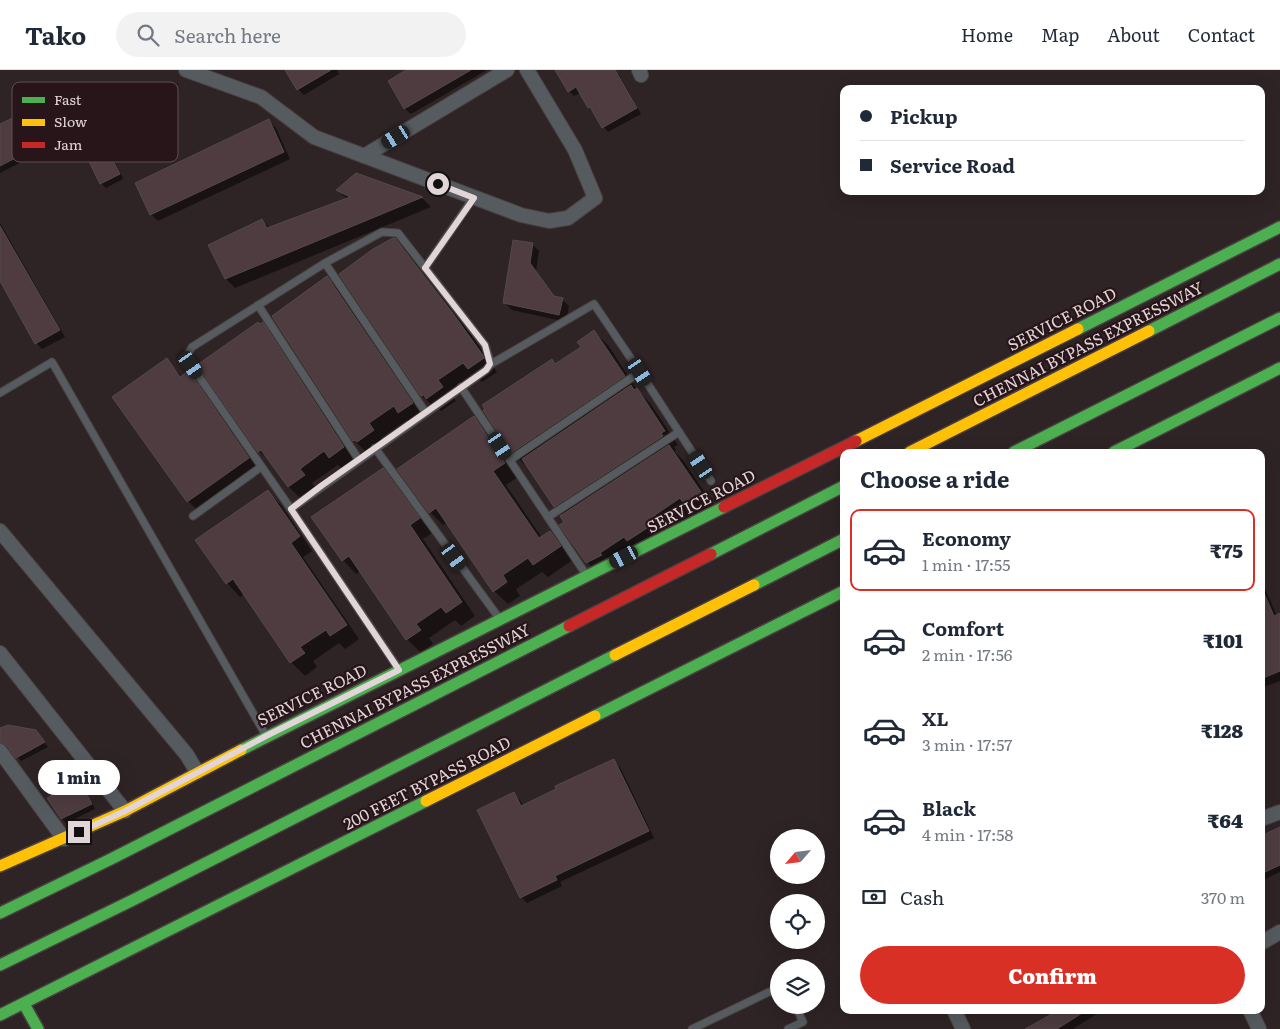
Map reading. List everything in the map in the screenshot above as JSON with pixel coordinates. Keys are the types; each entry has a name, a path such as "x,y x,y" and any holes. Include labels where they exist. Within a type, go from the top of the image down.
{"main road":[{"name":"SERVICE ROAD","path":"0,866 64,840 125,811 266,736 1280,227"},
{"name":"CHENNAI BYPASS EXPRESSWAY","path":"916,449 1280,264"},
{"path":"1020,449 1280,318"},
{"path":"1120,449 1280,368"},
{"name":"CHENNAI BYPASS EXPRESSWAY","path":"0,913 111,859 840,488"},
{"path":"0,965 142,896 840,541"},
{"name":"200 FEET BYPASS ROAD","path":"0,1015 840,593"},
{"path":"24,1004 38,1029"}],"street":[{"path":"186,70 261,97 314,137 520,215 549,221 568,218 595,198 575,150 527,70"},
{"path":"364,156 507,70"},
{"path":"0,531 187,755 197,772"},
{"path":"0,653 125,811"},
{"path":"0,751 64,840"},
{"path":"1265,818 1280,812"},
{"path":"1265,941 1280,932"},
{"path":"956,1014 963,1029"},
{"path":"1252,1014 1259,1029"}],"lane":[{"path":"425,268 474,198"},
{"path":"399,670 186,357 192,347 325,263 382,232 390,232 398,233 485,345 490,364"},
{"path":"325,263 426,412"},
{"path":"291,509 486,370 490,364 594,304 712,481"},
{"path":"258,306 359,460"},
{"path":"0,393 52,362 266,736"},
{"path":"510,460 640,372"},
{"path":"461,387 583,570"},
{"path":"548,517 679,432"},
{"path":"375,448 500,620"},
{"path":"193,516 262,467"},
{"path":"692,1029 770,992"},
{"path":"788,1029 804,1025"}],"building":[{"path":"285,70 331,70 297,90"},
{"path":"406,70 471,70 404,109 388,81"},
{"path":"555,70 615,70 637,108 602,128 576,87 568,92"},
{"path":"12,118 12,160 0,166 0,124"},
{"path":"269,119 284,152 150,215 135,183"},
{"path":"89,162 114,162 120,174 100,184"},
{"path":"356,173 423,197 225,279 208,245 262,219 267,228 350,197 336,190"},
{"path":"0,226 60,330 35,344 0,281"},
{"path":"395,238 452,312 484,358 468,369 463,363 438,380 443,387 426,399 424,395 421,396 339,274 373,249"},
{"path":"513,240 533,243 530,263 554,296 563,298 559,315 503,303"},
{"path":"327,276 413,403 398,413 394,406 369,423 374,430 357,442 353,441 272,316"},
{"path":"258,322 260,324 263,322 344,447 329,458 324,451 300,469 305,475 288,487 261,450 258,452 197,365"},
{"path":"594,330 625,376 511,453 483,410 485,409 482,405 552,359 555,364 581,347 577,342"},
{"path":"167,358 180,377 189,371 249,458 187,502 112,397"},
{"path":"631,385 634,390 637,388 665,431 661,433 663,436 554,507 522,459"},
{"path":"474,416 505,463 493,471 539,538 550,531 561,546 533,565 528,558 503,575 507,582 493,592 436,508 429,513 397,469"},
{"path":"669,445 701,492 684,504 680,498 655,515 658,521 627,541 624,537 600,553 602,555 586,563 559,525 564,522 560,516"},
{"path":"383,468 420,518 410,525 462,602 446,613 441,607 416,624 421,630 406,640 349,556 342,561 311,517"},
{"path":"268,490 300,536 291,543 347,625 330,636 326,630 300,647 305,653 290,663 233,579 226,584 195,540"},
{"path":"1265,595 1274,616 1280,613 1280,671 1265,677"},
{"path":"8,725 36,730 45,742 16,758 7,746 0,742 0,728"},
{"path":"614,759 649,831 555,876 557,880 520,898 477,810 514,792 521,806 556,789 555,786"},
{"path":"80,781 92,804 61,819 47,798"},
{"path":"1280,827 1280,865 1265,872 1265,834"},
{"path":"1052,1014 1081,1014 1057,1029 1025,1029"}],"traffic: fast":[{"path":"1078,329 1280,227"},
{"path":"1149,331 1280,264"},
{"path":"1020,449 1280,318"},
{"path":"1120,449 1280,368"},
{"path":"711,554 840,488"},
{"path":"241,750 724,507"},
{"path":"754,585 840,541"},
{"path":"595,716 840,593"},
{"path":"0,913 111,859 569,626"},
{"path":"0,965 133,900 615,655"},
{"path":"0,1015 426,801"},
{"path":"24,1004 38,1029"}],"traffic: slow":[{"path":"856,441 1078,329"},
{"path":"916,449 1149,331"},
{"path":"615,655 754,585"},
{"path":"426,801 595,716"},
{"path":"0,866 125,811 241,750"}],"traffic: jam":[{"path":"724,507 856,441"},
{"path":"569,626 711,554"}],"route":[{"path":"79,832 125,811 238,750 399,670 291,509 486,370 490,364 485,345 425,268 474,198 438,184"}]}
